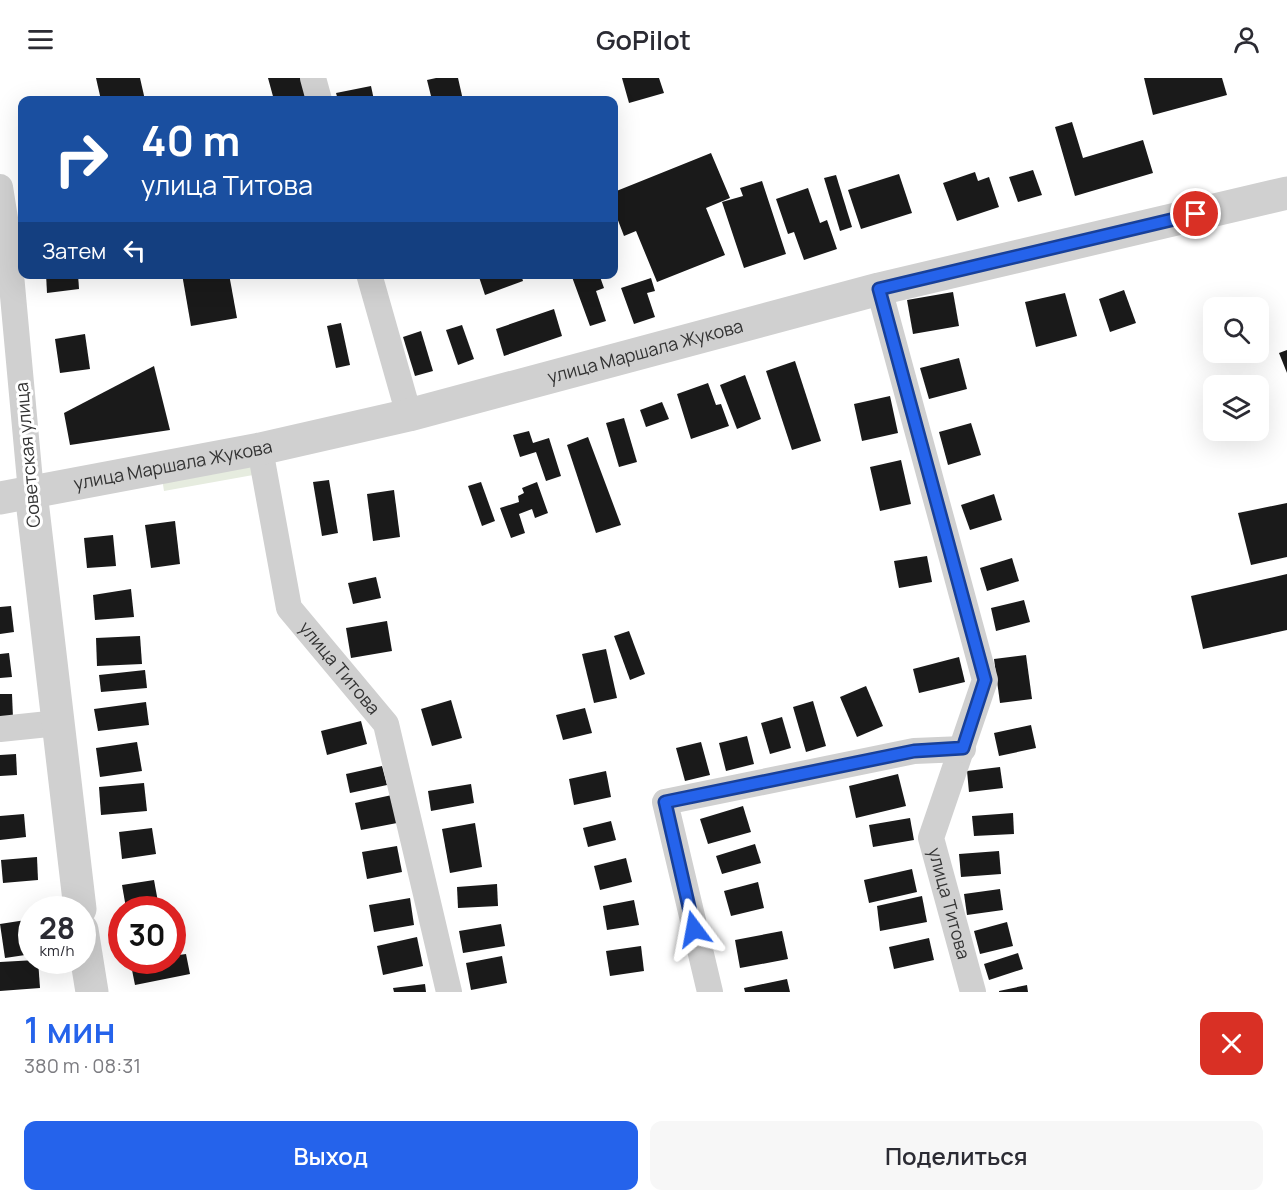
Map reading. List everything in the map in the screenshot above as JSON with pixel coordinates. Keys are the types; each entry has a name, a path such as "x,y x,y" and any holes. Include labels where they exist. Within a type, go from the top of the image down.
{"street":[{"path":"313,78 318,96"},
{"name":"Советская улица","path":"0,188 7,231 15,495 58,723 78,896"},
{"name":"улица Маршала Жукова","path":"15,495 260,449 409,416 879,289 1287,193"},
{"path":"370,279 409,416"},
{"name":"улица Титова","path":"879,289 985,680 931,838 973,992"},
{"name":"улица Титова","path":"260,449 289,608 386,724 449,992"},
{"path":"0,729 58,723"},
{"path":"710,992 665,802 914,751 963,748"},
{"path":"89,974 92,992"}],"shaded area":[{"path":"255,454 259,474 164,491 161,472"}],"building":[{"path":"96,78 140,78 144,96 100,96"},
{"path":"268,78 302,78 306,96 273,96"},
{"path":"458,78 462,96 431,96 427,80"},
{"path":"622,78 659,78 664,93 629,103"},
{"path":"1144,78 1222,78 1227,95 1153,115"},
{"path":"371,86 373,96 337,96 336,93"},
{"path":"1072,122 1083,158 1143,140 1153,173 1075,196 1055,127"},
{"path":"711,153 730,198 706,208 725,255 657,282 636,231 624,236 618,220 618,190"},
{"path":"1033,170 1042,195 1018,202 1009,177"},
{"path":"975,172 978,181 989,177 999,207 957,221 943,183"},
{"path":"899,174 912,213 861,229 848,190"},
{"path":"836,175 852,227 840,231 824,178"},
{"path":"762,181 786,254 744,268 722,202 743,196 740,188"},
{"path":"808,188 820,223 827,220 837,249 804,260 794,232 788,234 776,199"},
{"path":"651,278 655,291 647,293 655,317 634,324 621,288"},
{"path":"46,279 78,279 79,289 47,293"},
{"path":"183,279 230,279 237,318 191,326"},
{"path":"480,279 522,279 523,281 485,295"},
{"path":"573,279 601,279 604,288 596,291 606,321 590,326"},
{"path":"1124,290 1136,323 1110,332 1099,299"},
{"path":"953,292 959,326 913,334 907,300"},
{"path":"1065,293 1077,336 1036,347 1025,302"},
{"path":"554,309 562,336 504,356 496,329"},
{"path":"341,323 350,365 336,368 327,326"},
{"path":"462,325 474,359 458,365 446,330"},
{"path":"421,331 433,371 415,376 403,337"},
{"path":"85,334 90,369 60,373 55,339"},
{"path":"1287,350 1287,373 1279,353"},
{"path":"959,358 967,389 929,399 920,368"},
{"path":"795,361 821,441 792,450 766,371"},
{"path":"154,366 170,430 70,445 64,413"},
{"path":"745,375 761,419 737,429 720,385"},
{"path":"708,383 716,405 721,404 729,426 691,439 677,394"},
{"path":"890,396 898,433 862,441 854,404"},
{"path":"662,402 669,419 646,427 640,410"},
{"path":"624,418 637,462 619,467 606,423"},
{"path":"971,423 981,455 948,465 939,432"},
{"path":"529,431 533,443 549,438 561,476 546,481 536,452 520,457 513,435"},
{"path":"588,437 621,525 596,533 567,445"},
{"path":"901,460 911,504 880,511 870,467"},
{"path":"329,480 338,533 322,536 313,482"},
{"path":"481,482 495,521 482,526 468,486"},
{"path":"537,482 548,513 535,518 532,509 519,514 525,533 511,538 500,508 519,502 518,496 524,493 522,488"},
{"path":"394,490 400,537 373,541 367,494"},
{"path":"994,494 1002,520 970,530 961,505"},
{"path":"1287,503 1287,557 1251,565 1238,513"},
{"path":"175,521 180,564 151,568 145,525"},
{"path":"113,535 116,566 87,568 84,538"},
{"path":"927,556 932,582 899,588 894,561"},
{"path":"1012,558 1019,581 987,591 980,568"},
{"path":"1287,574 1287,630 1203,649 1191,596"},
{"path":"376,577 381,598 353,604 348,583"},
{"path":"131,589 134,617 95,620 93,595"},
{"path":"1024,600 1030,622 996,631 991,608"},
{"path":"11,606 14,632 0,634 0,607"},
{"path":"387,621 392,651 351,658 346,628"},
{"path":"629,631 645,674 630,680 614,636"},
{"path":"140,636 142,664 97,666 96,638"},
{"path":"606,649 617,698 594,703 582,654"},
{"path":"9,653 12,677 0,678 0,654"},
{"path":"1026,655 1032,699 1000,703 994,659"},
{"path":"959,657 965,682 919,693 913,669"},
{"path":"145,670 147,688 101,692 99,675"},
{"path":"866,686 883,726 857,737 840,697"},
{"path":"0,694 12,694 13,718 0,719"},
{"path":"451,700 462,738 432,746 421,709"},
{"path":"813,701 826,746 806,752 793,707"},
{"path":"146,702 149,725 98,731 94,709"},
{"path":"585,708 592,733 563,740 556,715"},
{"path":"782,717 791,748 770,754 761,723"},
{"path":"361,721 367,744 327,755 321,731"},
{"path":"1031,725 1036,748 999,756 994,733"},
{"path":"747,736 754,764 726,771 719,743"},
{"path":"137,742 142,771 100,777 96,748"},
{"path":"701,742 710,775 685,781 676,748"},
{"path":"16,754 17,775 0,776 0,755"},
{"path":"382,766 387,785 350,793 346,774"},
{"path":"1000,767 1003,788 969,792 967,771"},
{"path":"606,771 611,797 574,805 569,779"},
{"path":"898,774 906,806 856,818 849,786"},
{"path":"144,783 147,811 101,815 99,787"},
{"path":"471,784 474,803 431,811 428,791"},
{"path":"392,795 397,823 361,830 355,803"},
{"path":"743,806 751,832 708,844 700,819"},
{"path":"1013,813 1014,834 974,836 972,816"},
{"path":"24,814 26,837 0,840 0,816"},
{"path":"910,818 914,840 873,847 869,825"},
{"path":"611,821 616,840 588,847 583,828"},
{"path":"475,823 482,867 450,873 442,829"},
{"path":"152,828 156,854 122,859 119,832"},
{"path":"755,844 761,863 722,874 716,856"},
{"path":"397,846 402,872 367,879 362,852"},
{"path":"999,851 1001,874 961,877 959,854"},
{"path":"37,857 38,880 3,883 1,860"},
{"path":"626,858 632,882 600,890 594,866"},
{"path":"912,869 917,892 869,903 864,880"},
{"path":"154,880 157,896 124,896 122,885"},
{"path":"758,882 764,908 731,916 724,891"},
{"path":"497,884 498,906 458,908 457,887"},
{"path":"1000,889 1003,910 967,915 964,894"},
{"path":"922,896 927,922 880,931 877,906"},
{"path":"410,898 414,925 374,932 369,905"},
{"path":"634,900 639,925 607,930 603,906"},
{"path":"18,921 18,956 5,958 0,924"},
{"path":"1007,922 1013,946 980,954 974,931"},
{"path":"501,924 505,946 463,953 459,931"},
{"path":"782,931 788,959 740,968 735,940"},
{"path":"417,937 423,966 383,975 377,946"},
{"path":"929,938 934,960 894,969 889,947"},
{"path":"641,946 644,971 610,976 606,951"},
{"path":"1018,953 1023,969 989,980 984,964"},
{"path":"186,954 190,974 135,985 133,974 186,974"},
{"path":"502,956 507,983 471,990 466,963"},
{"path":"18,961 18,974 39,974 40,988 0,991 0,962"},
{"path":"787,979 790,992 745,992 744,988"},
{"path":"425,984 426,992 394,992 393,988"},
{"path":"1027,985 1028,992 999,992 999,991"}],"route":[{"path":"694,929 665,802 914,751 963,748 985,680 879,289 1196,214"}]}
